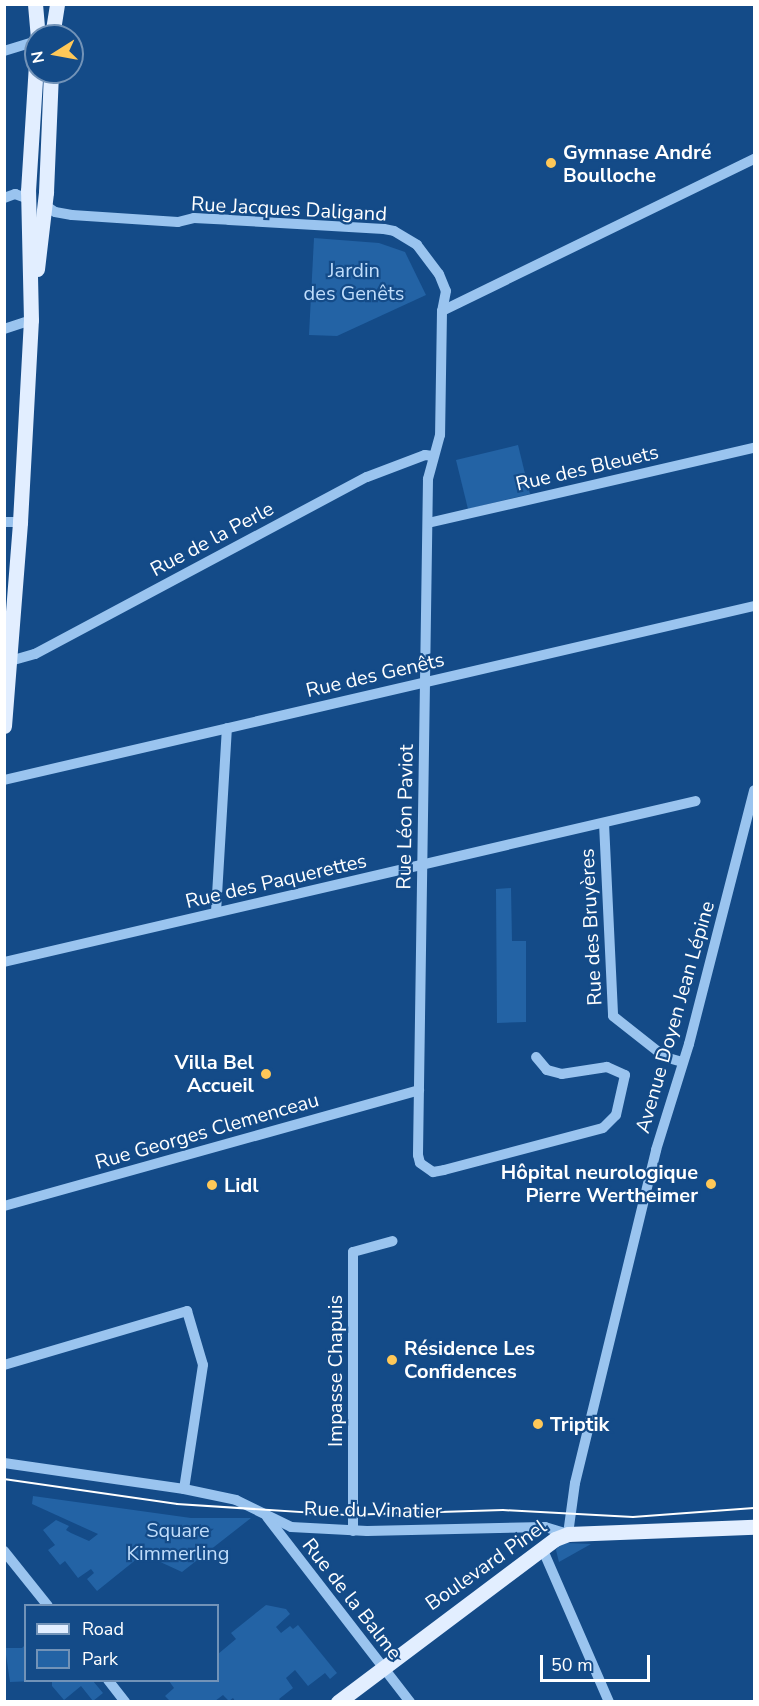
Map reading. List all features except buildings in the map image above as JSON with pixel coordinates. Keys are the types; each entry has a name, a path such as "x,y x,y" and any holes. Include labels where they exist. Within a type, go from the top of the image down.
{"main road":[{"path":"35,4 37,24"},
{"path":"54,24 57,4"},
{"path":"4,726 20,522 31,320 29,199 34,84"},
{"path":"32,288 39,262 45,205 51,126 51,84"},
{"name":"Boulevard Pinel","path":"338,1701 555,1539 568,1534 754,1527"}],"street":[{"path":"4,51 24,45"},
{"path":"33,102 44,122 51,126"},
{"path":"442,311 754,159"},
{"path":"4,198 15,194 29,199"},
{"name":"Rue Jacques Daligand","path":"45,205 55,212 72,215 178,222 194,218 394,231 417,245 440,274 446,291 442,311 440,435 433,456"},
{"path":"4,329 31,320"},
{"name":"Rue des Bleuets","path":"428,524 754,448"},
{"name":"Rue de la Perle","path":"10,661 35,654 367,477 425,455 433,456"},
{"name":"Rue Léon Paviot","path":"433,456 428,479 418,1155 420,1163 433,1172 603,1128 616,1115 625,1075 607,1067 562,1074 547,1070 536,1057"},
{"path":"4,522 20,522"},
{"name":"Rue des Genêts","path":"4,780 754,606"},
{"path":"216,912 227,728"},
{"name":"Avenue Doyen Jean Lépine","path":"568,1534 575,1483 656,1150 682,1062 754,790"},
{"name":"Rue des Paquerettes","path":"4,962 696,801"},
{"name":"Rue des Bruyères","path":"604,823 613,1016 665,1057 682,1062"},
{"name":"Rue Georges Clemenceau","path":"4,1206 419,1090"},
{"name":"Impasse Chapuis","path":"353,1530 353,1252 393,1241"},
{"path":"4,1365 187,1311 203,1365 184,1489"},
{"name":"Rue du Vinatier","path":"4,1463 184,1489 236,1500 291,1527 353,1530 545,1527 568,1534"},
{"name":"Rue de la Balme","path":"267,1517 410,1701"},
{"path":"542,1548 609,1701"},
{"path":"4,1551 47,1604"},
{"path":"110,1682 125,1701"}],"green space":[{"name":"Jardin des Genêts","path":"314,238 379,243 405,252 426,295 337,336 309,335"},
{"path":"518,445 530,494 468,509 456,460"},
{"path":"511,888 512,941 526,941 526,1022 497,1023 496,889"},
{"name":"Square Kimmerling","path":"33,1496 191,1518 251,1518 182,1572 143,1554 97,1591 87,1579 94,1573 91,1569 78,1578 65,1561 60,1565 48,1550 55,1545 43,1530 56,1520 69,1526 66,1530 89,1541 98,1534 32,1504"},
{"path":"591,1544 559,1562 556,1550 559,1545"},
{"path":"266,1605 286,1609 290,1614 276,1627 281,1633 290,1626 293,1629 298,1625 337,1673 330,1679 325,1673 308,1686 295,1670 286,1678 293,1688 279,1699 281,1701 235,1701 233,1698 229,1701 223,1695 215,1701 170,1701 165,1696 174,1688 170,1682 219,1682 219,1653 236,1639 231,1633"},
{"path":"24,1646 24,1681 10,1682 5,1648"},
{"path":"52,1682 94,1682 103,1693 93,1701 81,1686 64,1700 52,1686"}],"tram line":[{"path":"4,1479 177,1504 345,1515 503,1510 633,1517 754,1508"}],"place":[{"name":"Gymnase André Boulloche","path":"551,163"},
{"name":"Villa Bel Accueil","path":"266,1074"},
{"name":"Hôpital neurologique Pierre Wertheimer","path":"711,1184"},
{"name":"Lidl","path":"212,1185"},
{"name":"Résidence Les Confidences","path":"392,1360"},
{"name":"Triptik","path":"538,1424"}]}
